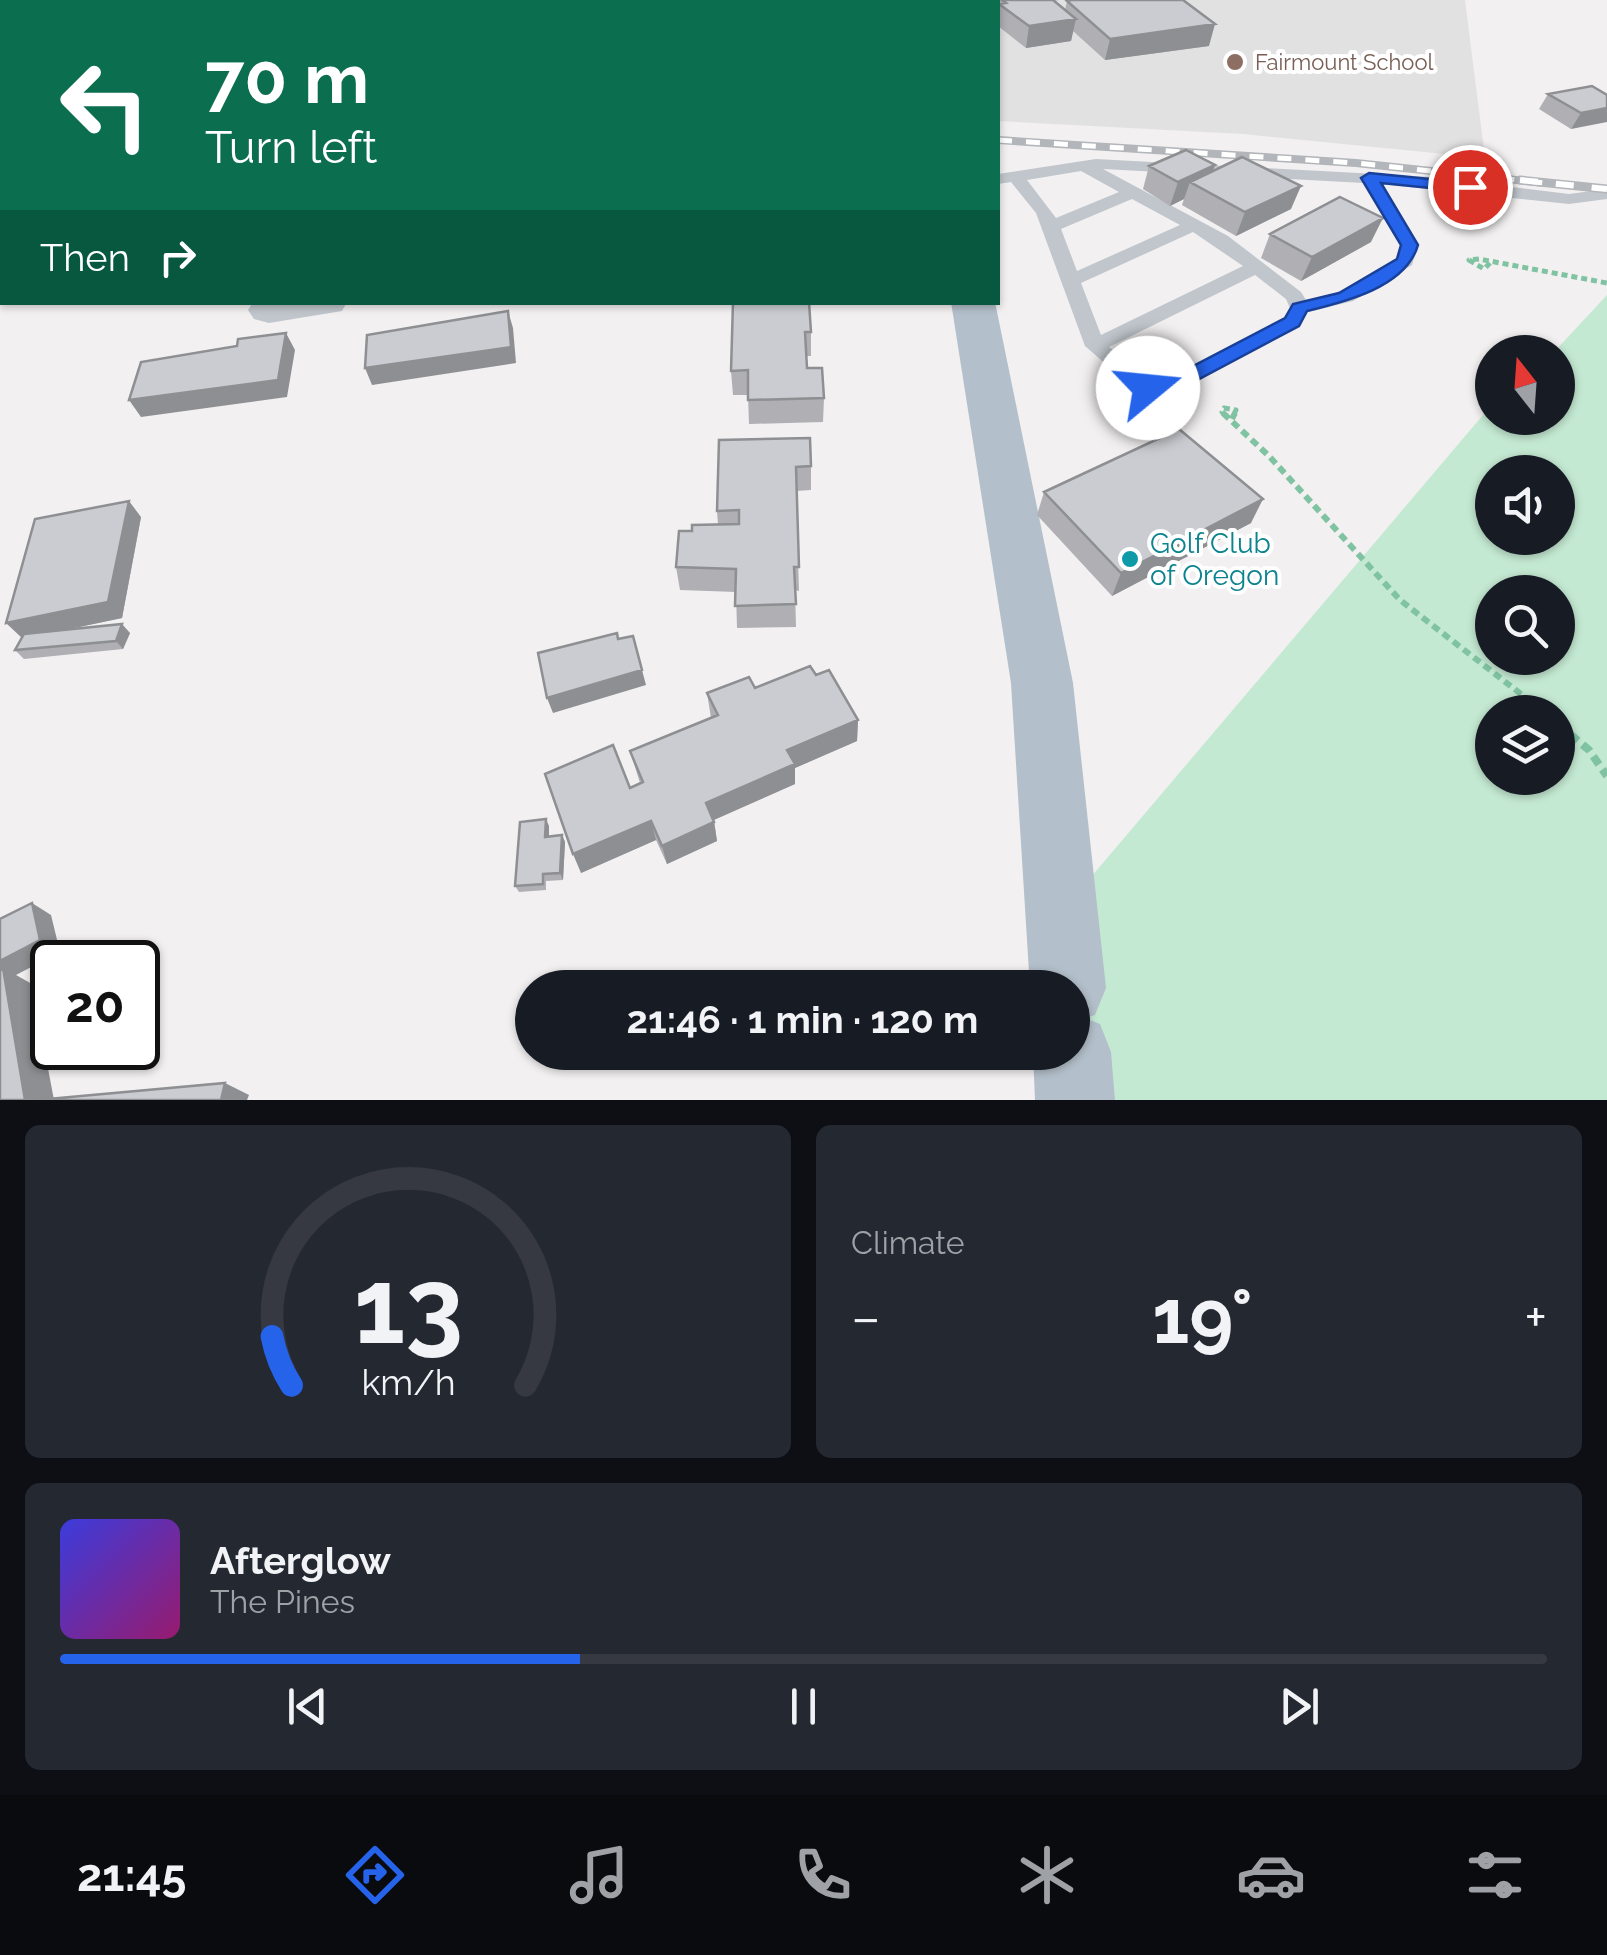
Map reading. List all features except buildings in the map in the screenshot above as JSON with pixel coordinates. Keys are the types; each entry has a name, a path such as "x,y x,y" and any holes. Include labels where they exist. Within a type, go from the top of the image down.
{"main road":[{"path":"974,305 1042,683 1066,970"},
{"path":"1073,1070 1075,1100"}],"street":[{"path":"269,310 305,305"}],"lane":[{"path":"1082,165 1195,226 1256,266 1294,296 1300,308"},
{"path":"1007,178 1082,165 1190,166 1369,178 1569,199 1607,194"},
{"path":"1007,178 1045,212 1095,346 1148,388 1161,388 1292,322 1300,308 1346,297 1404,262 1409,245 1369,178"},
{"path":"1050,226 1134,192"},
{"path":"1070,280 1195,226"},
{"path":"1095,346 1256,266"}],"path":[{"path":"1490,263 1607,283"},
{"path":"1232,419 1400,600 1521,695"},
{"path":"1575,738 1589,750 1607,776"}],"shaded area":[{"name":"Fairmount School","path":"1000,0 1465,0 1485,158 1243,134 1000,121"}],"green space":[{"path":"1607,295 1607,1100 1068,1100 1069,1070 1090,1070 1090,970 1070,970 1063,910 1475,424 1475,435 1575,435 1575,335 1570,335"}],"railway":[{"path":"1000,140 1356,163 1545,183"},
{"path":"1520,180 1607,189"}],"place":[{"name":"Fairmount School","path":"1235,62"},
{"name":"Golf Club of Oregon","path":"1130,559"}],"route":[{"path":"1148,388 1179,381 1292,322 1300,308 1346,297 1404,262 1409,245 1369,178 1470,187"}]}
